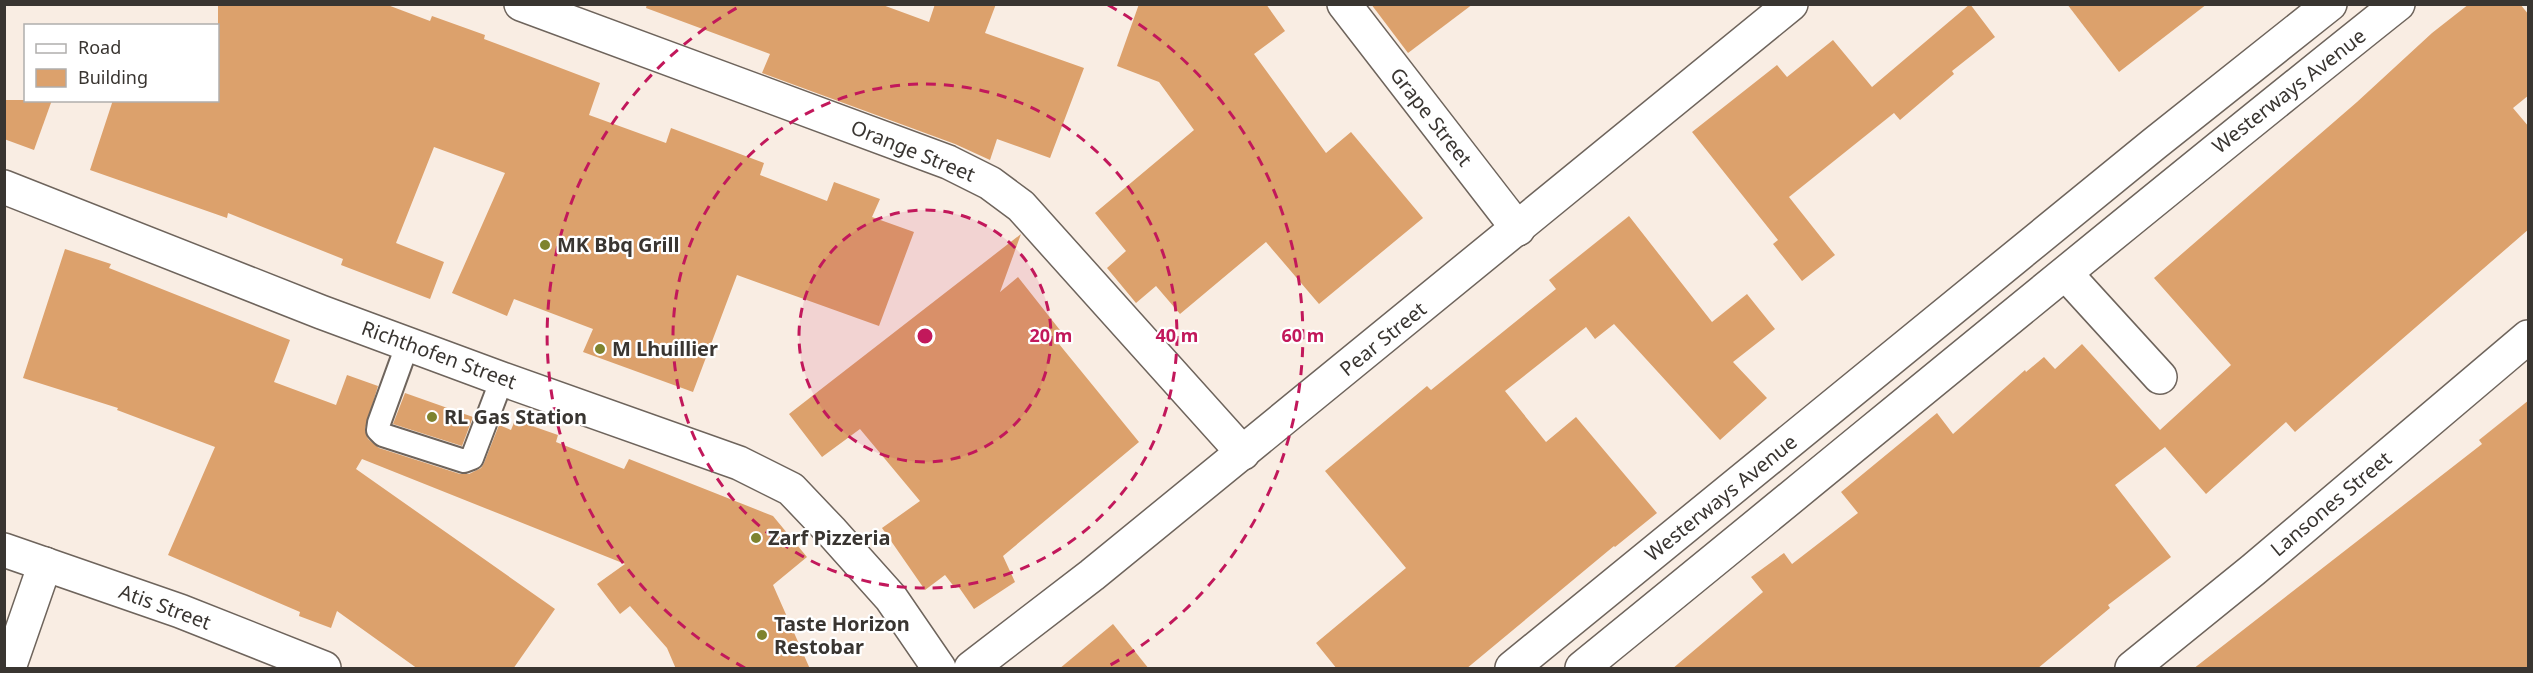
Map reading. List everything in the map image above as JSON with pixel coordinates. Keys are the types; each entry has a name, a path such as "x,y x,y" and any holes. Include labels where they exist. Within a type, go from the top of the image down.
{"street":[{"name":"Orange Street","path":"521,4 948,162 990,183 1021,206 1243,453"},
{"name":"Grape Street","path":"1344,4 1518,229"},
{"name":"Pear Street","path":"971,669 1243,453 1791,4"},
{"name":"Westerways Avenue","path":"1512,669 2154,144 2330,4"},
{"name":"Westerways Avenue","path":"1582,669 2066,274 2181,177 2398,4"},
{"path":"2154,144 2181,177"},
{"name":"Richthofen Street","path":"4,187 321,312 739,463 791,489 891,598 939,669"},
{"path":"2066,274 2160,377"},
{"path":"1930,327 1958,362"},
{"name":"Lansones Street","path":"2132,669 2529,338"},
{"name":"Atis Street","path":"4,550 180,611 324,669"},
{"path":"9,669 45,564"}],"lane":[{"path":"408,343 379,423 378,430 383,435 464,461 468,460 472,458 502,379"}],"building":[{"path":"218,4 385,4 430,21 432,16 485,35 484,39 600,83 589,115 666,143 671,128 764,163 760,175 827,201 834,182 880,199 872,217 914,232 879,326 737,275 693,392 583,352 593,329 514,299 507,316 452,293 505,173 434,147 396,243 444,262 430,299 341,265 343,259 228,213 227,218 90,170 112,102 219,102"},
{"path":"647,4 880,4 929,22 935,4 996,4 985,33 1084,68 1050,158 997,139 990,160 955,144 762,73 770,54 646,8"},
{"path":"1139,4 1266,4 1285,31 1254,54 1326,153 1351,132 1423,218 1319,304 1266,242 1180,314 1156,286 1136,303 1107,268 1126,251 1095,213 1194,130 1159,82 1117,66"},
{"path":"1371,4 1473,4 1408,53"},
{"path":"1970,4 1995,37 1952,71 1954,74 1900,120 1894,113 1789,197 1835,255 1802,281 1773,244 1778,240 1692,132 1777,65 1787,77 1833,40 1872,87"},
{"path":"2067,4 2207,4 2119,72"},
{"path":"2469,4 2520,4 2529,15 2529,95 2513,108 2529,127 2529,229 2295,432 2286,422 2206,494 2165,447 2115,485 2171,557 2108,605 2110,608 2037,669 1672,669 1763,592 1751,577 1784,553 1792,564 1858,513 1841,492 1937,413 1953,434 2025,370 2026,372 2044,357 2055,369 2082,344 2160,430 2231,365 2154,278 2357,102 2432,33"},
{"path":"4,100 51,102 34,150 4,139"},
{"path":"1629,216 1712,322 1747,294 1775,329 1733,362 1767,398 1720,440 1614,324 1595,339 1586,327 1505,391 1546,442 1576,417 1657,513 1466,669 1337,669 1316,643 1406,568 1325,471 1427,386 1431,390 1556,289 1549,280"},
{"path":"1021,234 1000,292 1018,277 1067,339 1059,344 1139,442 1003,556 1015,582 974,609 958,586 955,588 945,575 925,590 882,528 920,501 860,429 822,457 789,414"},
{"path":"65,249 111,264 109,268 290,340 274,382 336,405 347,375 378,386 365,429 368,439 379,448 460,474 469,474 481,468 499,425 511,430 515,420 558,435 556,442 624,469 629,459 773,516 807,557 773,585 810,669 676,669 667,648 630,606 620,614 597,584 625,564 362,459 356,469 555,609 513,669 418,669 337,611 331,628 299,616 300,612 168,555 215,447 117,410 118,408 23,378"},
{"path":"405,393 473,417 462,446 393,424"},
{"path":"2529,400 2529,669 2193,669 2482,444 2479,440"},
{"path":"1113,624 1149,669 1059,669"}],"place":[{"name":"MK Bbq Grill","path":"545,245"},
{"name":"M Lhuillier","path":"600,349"},
{"name":"RL Gas Station","path":"432,417"},
{"name":"Zarf Pizzeria","path":"756,538"},
{"name":"Taste Horizon Restobar","path":"762,635"}]}
